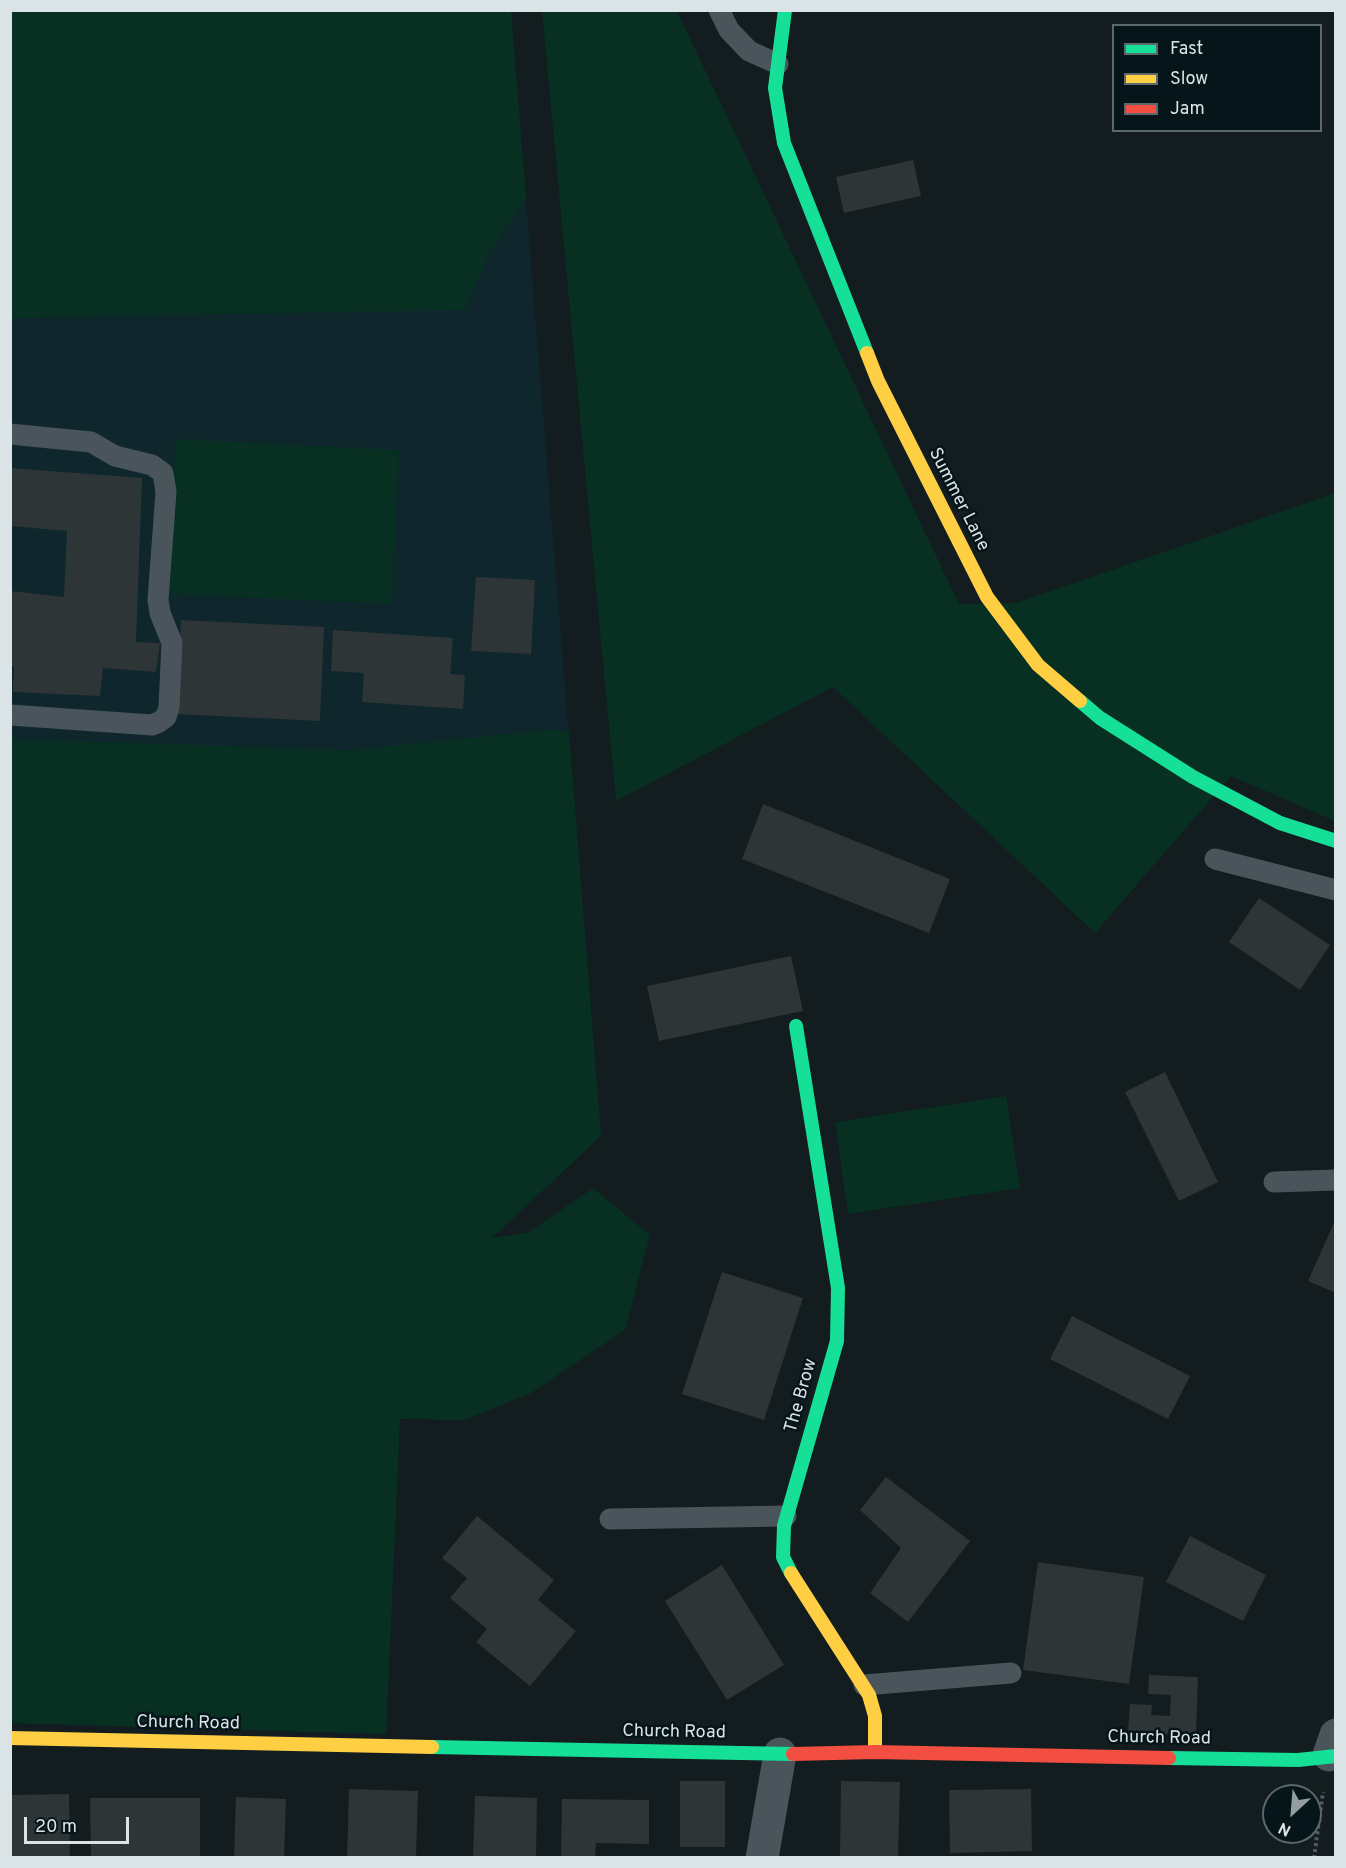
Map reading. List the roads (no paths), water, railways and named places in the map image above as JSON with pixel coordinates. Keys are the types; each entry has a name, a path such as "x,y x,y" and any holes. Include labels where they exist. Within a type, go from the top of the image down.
{"street":[{"name":"Summer Lane","path":"785,10 775,88 788,154 878,381 987,597 1038,665 1100,718 1193,777 1280,823 1335,841"},
{"name":"The Brow","path":"796,1026 838,1288 837,1341 786,1516 783,1557 795,1582 864,1685 874,1716 876,1752"},
{"name":"Church Road","path":"10,1738 780,1754 876,1752 1298,1760 1333,1749"},
{"path":"762,1857 780,1754"}],"lane":[{"path":"719,10 729,30 749,51 778,64"},
{"path":"10,434 91,442 116,456 152,465 164,473 166,492 158,600 160,613 172,643 169,707 166,717 159,722 152,725 10,715"},
{"path":"1215,860 1335,890"},
{"path":"1274,1182 1335,1180"},
{"path":"610,1519 786,1516"},
{"path":"864,1685 1011,1673"}]}
